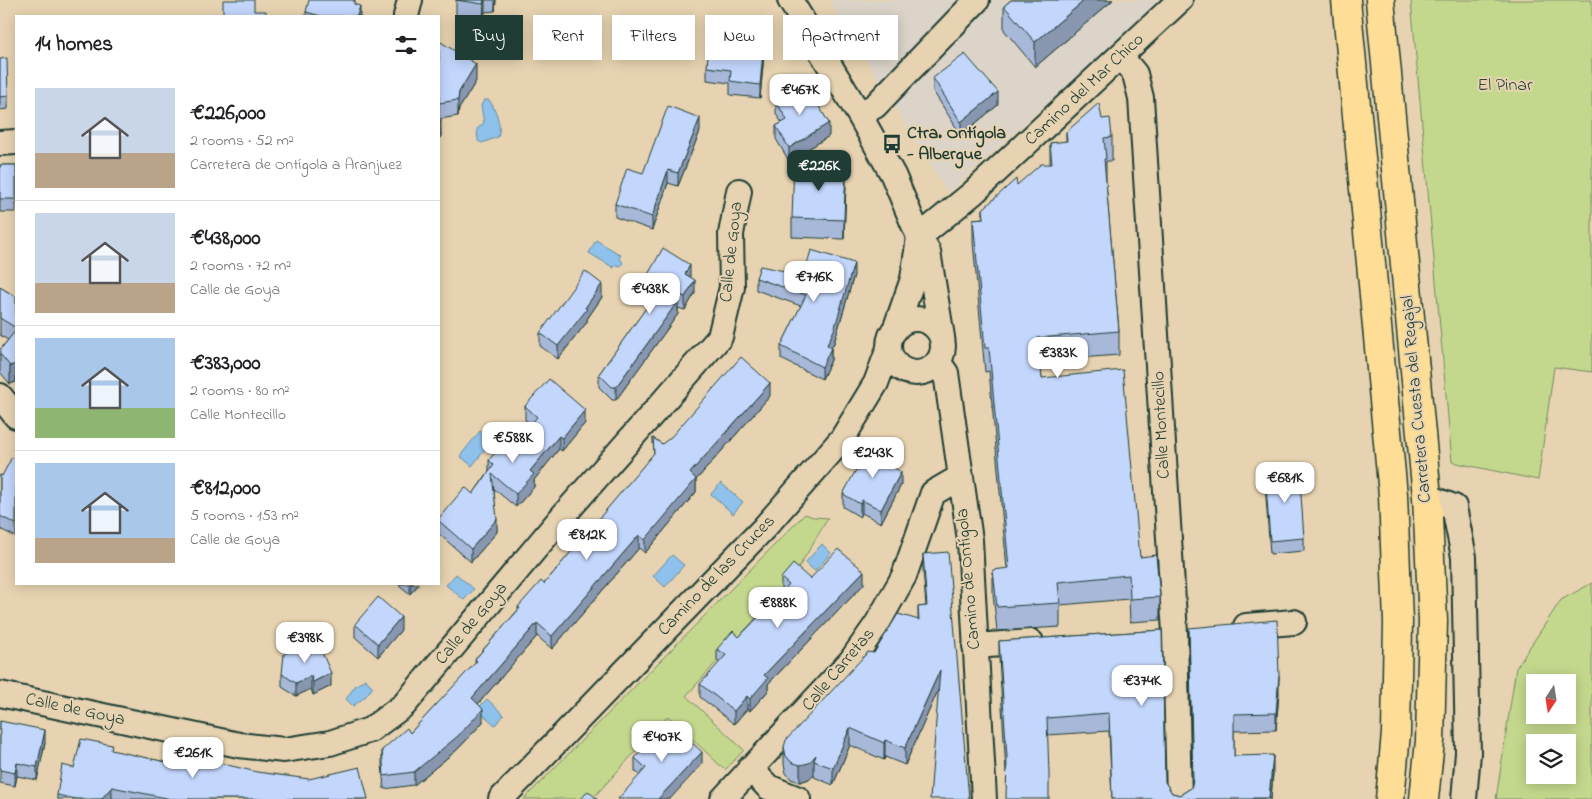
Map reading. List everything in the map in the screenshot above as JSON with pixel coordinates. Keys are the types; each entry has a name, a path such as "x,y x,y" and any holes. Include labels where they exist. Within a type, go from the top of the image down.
{"main road":[{"name":"Carretera Cuesta del Regajal","path":"1346,0 1394,495 1398,622 1396,734 1390,799"},
{"name":"Carretera Cuesta del Regajal","path":"1380,0 1427,497 1433,621 1430,741 1424,799"}],"street":[{"path":"406,15 410,0"},
{"path":"790,0 859,114 893,176 919,237 928,252 943,346 938,362 923,373 913,373 876,383"},
{"path":"859,114 876,106 977,0"},
{"name":"Camino del Mar Chico","path":"919,237 973,193 1180,0"},
{"name":"Calle Montecillo","path":"1121,57 1135,74 1141,98 1175,633 1179,799"},
{"path":"0,142 15,142"},
{"name":"Calle de Goya","path":"0,694 239,745 284,750 330,743 370,730 404,705 560,518 720,337 732,287 731,234 739,191"},
{"name":"Camino de las Cruces","path":"501,799 764,528 842,439 876,383 913,279 919,237"},
{"path":"913,373 896,365 892,339 910,320 920,319 929,323 942,336"},
{"name":"Camino de Ontígola","path":"938,362 946,372 959,478 970,540 984,799"},
{"path":"0,396 15,415"},
{"name":"Calle Carretas","path":"722,799 851,661 877,624 904,576 933,493 959,478"},
{"path":"1427,497 1454,507 1464,558 1468,753 1464,799"},
{"path":"1222,628 1294,622"},
{"path":"975,646 1050,641"},
{"path":"750,768 768,787 798,799"}],"shaded area":[{"path":"829,0 1163,0 948,193 866,60 898,60 898,15 838,15"}],"green space":[{"name":"El Pinar","path":"1411,0 1592,0 1592,372 1554,367 1538,480 1452,462"},
{"path":"805,514 813,517 828,518 793,577 686,696 744,750 725,770 668,716 592,799 524,799"},
{"path":"1592,583 1592,799 1496,799 1516,668 1561,600"}],"water":[{"path":"484,100 489,100 494,108 499,123 499,133 498,137 482,143 478,141 477,129 484,123 481,106"},
{"path":"596,240 621,255 619,258 623,262 621,266 615,265 614,268 589,253"},
{"path":"480,431 492,441 472,466 460,456"},
{"path":"721,483 743,502 733,514 711,494"},
{"path":"822,544 831,553 815,571 805,563"},
{"path":"672,555 684,565 665,587 653,576"},
{"path":"456,574 474,589 464,600 446,585"},
{"path":"365,679 373,687 365,697 353,706 346,699 355,686"},
{"path":"487,699 504,715 495,725 477,709"}],"building":[{"path":"223,0 254,0 254,11 266,11 266,15 223,15"},
{"path":"309,0 354,0 354,4 360,6 357,15 317,15 306,12"},
{"path":"456,0 484,0 483,4"},
{"path":"1011,0 1085,0 1035,42 1004,6"},
{"path":"440,42 455,51 455,60 470,60 476,64 459,92 458,100 440,103"},
{"path":"965,54 998,92 961,122 933,78"},
{"path":"7,58 8,96 0,97 0,59"},
{"path":"708,60 762,60 760,85 730,81 731,70 707,67"},
{"path":"805,83 829,123 789,148 776,126 787,120 776,101"},
{"path":"1099,103 1102,119 1110,118 1112,137 1104,138 1106,159 1104,159 1119,331 1038,338 1042,378 1123,370 1140,557 1156,555 1160,597 1130,599 1129,575 1058,582 1060,603 997,607 993,570 1009,568 989,348 985,348 973,219 984,218 983,209 1016,179 1017,185 1041,164 1052,164 1050,143 1067,141 1066,132"},
{"path":"668,106 700,118 678,173 668,170 652,217 615,204 627,168 643,173"},
{"path":"794,163 846,165 844,220 792,218"},
{"path":"0,165 15,165 15,199 0,199"},
{"path":"663,248 690,265 685,274 695,280 685,297 663,288 678,301 616,387 612,387 599,374 661,287 646,278"},
{"path":"811,250 854,263 834,330 827,345 831,348 822,367 781,346 806,295 756,278 760,266 804,275"},
{"path":"585,271 602,284 585,308 587,309 558,346 540,333"},
{"path":"0,287 15,296 15,327 0,318"},
{"path":"15,331 15,364 10,366 0,354 0,350"},
{"path":"741,357 770,383 690,473 696,479 645,540 639,535 552,636 537,623 472,698 483,709 458,736 414,772 384,776 382,750 407,728 410,733 477,661 475,659 541,581 544,584 654,453 653,438 662,444 671,437"},
{"path":"549,379 585,410 562,438 559,436 530,471 534,474 516,494 492,474 497,519 471,549 440,522 440,517 465,487 473,494 494,465 489,460 503,443 510,448 537,417 525,406"},
{"path":"874,441 891,450 884,462 901,472 881,510 862,500 860,504 843,494 856,470 859,471"},
{"path":"12,457 15,458 15,524 0,516 0,475 2,476"},
{"path":"1299,467 1304,538 1270,541 1265,471"},
{"path":"838,549 864,571 764,675 768,678 750,699 747,696 734,711 700,684 726,655 717,649 733,631 739,637 789,585 781,578 793,564 810,579"},
{"path":"948,552 969,799 930,799 940,670 905,748 885,740 884,743 850,728 833,768 814,761 816,755 809,763 800,765 791,762 786,756 784,747 786,740 868,652 874,653 898,614 919,620 918,607 927,606 923,554"},
{"path":"378,597 401,617 378,644 355,624"},
{"path":"1277,620 1279,675 1276,713 1234,714 1234,756 1273,755 1269,798 1112,799 1109,713 1047,718 1049,799 1006,799 1007,757 999,641 1162,630 1165,782 1172,793 1180,795 1191,788 1193,781 1189,628"},
{"path":"311,640 315,649 320,648 331,673 313,682 311,676 296,683 282,674 284,654"},
{"path":"667,720 702,752 658,799 618,799 646,768 635,758"},
{"path":"0,721 45,730 37,767 17,763 15,773 0,770"},
{"path":"81,739 112,745 111,750 166,762 169,751 257,772 309,779 360,767 368,799 171,799 112,787 101,799 76,799 57,795 62,765 74,768"},
{"path":"588,791 597,799 581,799"}],"place":[{"name":"Ctra. Ontígola - Albergue","path":"892,144"}]}
